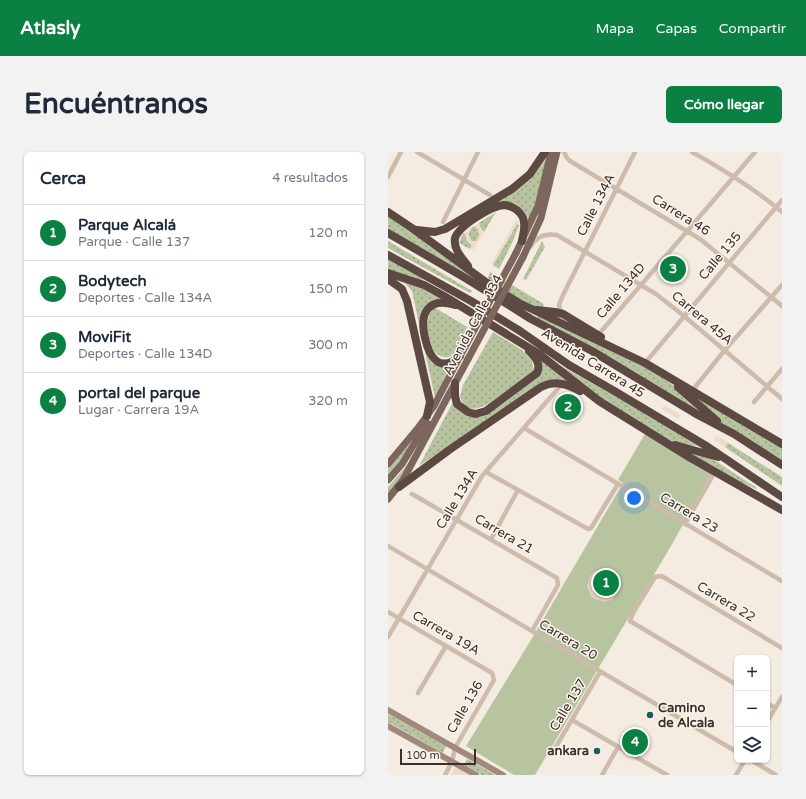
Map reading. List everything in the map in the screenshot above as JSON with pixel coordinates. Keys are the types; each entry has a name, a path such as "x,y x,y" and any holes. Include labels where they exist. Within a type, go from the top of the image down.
{"highway":[{"path":"416,230 435,232 445,229 507,193 530,174 546,152"},
{"path":"474,274 458,254 455,246 455,239 458,233 467,224 493,208 503,205 510,206 518,211 523,218 524,223 522,241"},
{"name":"Avenida Carrera 45","path":"388,212 416,230 474,274 519,303 636,358 782,444"},
{"name":"Avenida Carrera 45","path":"388,233 467,279 531,319 602,357 698,415 734,434 782,465"},
{"name":"Avenida Carrera 45","path":"388,255 471,301 520,331 569,365 729,461 782,497"},
{"name":"Avenida Carrera 45","path":"388,272 430,288 469,311 554,365 599,401 714,473 782,510"},
{"path":"388,279 402,289 407,301 430,402 427,416"},
{"path":"464,358 446,364 440,363 433,358 428,349 422,327 427,310 438,303 449,304 469,311"},
{"path":"532,310 561,313 636,358"},
{"path":"455,383 454,396 457,404 468,412 475,414 486,411 537,373 539,368 537,360 523,345"},
{"path":"657,370 704,411 734,434"},
{"path":"399,486 541,387 552,383 562,384 574,388 599,401"},
{"path":"663,440 729,461"}],"main road":[{"name":"Avenida Calle 134","path":"388,499 399,486 455,383 464,358 522,241 538,206 551,152"},
{"name":"Avenida Calle 134","path":"389,461 427,416 440,398 523,257 539,225 544,210 557,152"},
{"path":"388,480 402,464 440,398"},
{"path":"388,710 503,775"},
{"path":"388,726 476,775"}],"street":[{"path":"388,176 401,152"},
{"path":"417,152 490,195"},
{"path":"443,222 478,152"},
{"name":"Carrera 46","path":"564,152 570,160 687,231 729,262 782,306"},
{"name":"Calle 134A","path":"561,313 560,303 635,152"},
{"path":"692,152 734,176 762,195 782,212"},
{"name":"Calle 134D","path":"598,335 755,152"},
{"name":"Calle 135","path":"645,363 782,200"},
{"name":"Carrera 45A","path":"523,257 536,239 546,235 557,235 656,294 782,399"},
{"path":"692,391 724,351 782,285"},
{"path":"754,402 782,369"},
{"name":"Calle 134A","path":"388,637 456,520 486,472 562,384"},
{"name":"Carrera 23","path":"524,428 782,581"},
{"path":"486,472 588,529 591,528 618,484"},
{"path":"685,524 714,473"},
{"path":"491,539 518,490"},
{"name":"Carrera 21","path":"412,494 555,576 558,580 558,585 532,631"},
{"name":"Carrera 20","path":"388,546 734,750"},
{"name":"Carrera 22","path":"734,684 630,621 633,613 653,579 658,576 665,578 782,648"},
{"name":"Carrera 19A","path":"388,612 492,673"},
{"path":"418,694 446,646"},
{"name":"Calle 137","path":"554,750 600,672"},
{"name":"Calle 136","path":"445,775 452,762 455,748 494,680 492,673"},
{"path":"770,717 782,697"},
{"path":"770,706 775,708"},
{"path":"572,720 667,775"},
{"path":"602,775 618,747"},
{"path":"736,775 743,763"},
{"path":"756,763 776,775"}],"green space":[{"path":"546,159 534,210 529,220 523,209 515,204 506,202 494,203 534,175"},
{"path":"496,212 484,232 479,223"},
{"path":"388,215 412,230 484,286 388,229"},
{"path":"517,224 519,225 512,243 499,269 493,265"},
{"path":"474,226 478,229 479,236 476,241 473,242 470,239 469,233 471,228"},
{"path":"463,233 465,233 467,241 472,245 470,249 459,243"},
{"path":"388,241 472,291 470,293 388,248"},
{"path":"542,241 545,247 526,280 523,279"},
{"path":"388,259 423,279 422,282 388,270"},
{"path":"490,272 544,304 541,309 530,306 489,281 488,278"},
{"path":"404,282 421,288 441,299 432,301 426,305 422,318 423,336 429,359 436,365 450,365 435,398 412,291"},
{"path":"434,307 467,327 460,346 451,356 443,357 436,352 430,343 427,331 428,319"},
{"path":"538,316 605,346 657,374 677,388 705,415 537,318"},
{"path":"493,332 522,350 532,361 534,371 490,403 472,409 466,406 460,397 463,385"},
{"path":"541,360 572,384 553,380 542,382 419,466 453,402 478,416 542,365"},
{"path":"561,366 624,401 698,446 675,443 666,439 603,400 560,367"},
{"path":"695,397 782,446 782,461 722,423"},
{"path":"419,434 388,478 388,469"},
{"path":"645,434 711,474 671,546 535,775 514,775 466,746 534,635 623,483 618,480"},
{"path":"728,443 782,477 782,486 725,447"},
{"path":"684,451 706,456 757,488 756,489 732,478"},
{"path":"407,465 409,466 388,496 388,487"},
{"path":"388,714 446,746 443,753 388,722"},
{"path":"467,759 496,775 482,775 464,765"}],"shaded area":[{"path":"517,219 519,225 517,224 493,265 492,262"},
{"path":"479,223 484,232 473,250 470,249 472,245 466,239 465,233 471,228 469,236 471,241 476,241 479,236 479,232 477,227 474,226"},
{"path":"612,375 628,384 626,388 610,379"},
{"path":"664,405 681,415 678,419 662,409"},
{"path":"716,435 728,443 725,447 714,440"},
{"path":"604,569 614,572 619,581 618,592 612,600 605,602 591,596 587,586 590,576 594,572"},
{"path":"457,767 471,775 451,775"}],"place":[{"name":"MoviFit","path":"673,269"},
{"name":"Bodytech","path":"568,407"},
{"name":"Parque Alcalá","path":"606,583"},
{"name":"Camino de Alcala","path":"650,715"},
{"name":"portal del parque","path":"635,742"},
{"name":"ankara","path":"597,751"}]}
